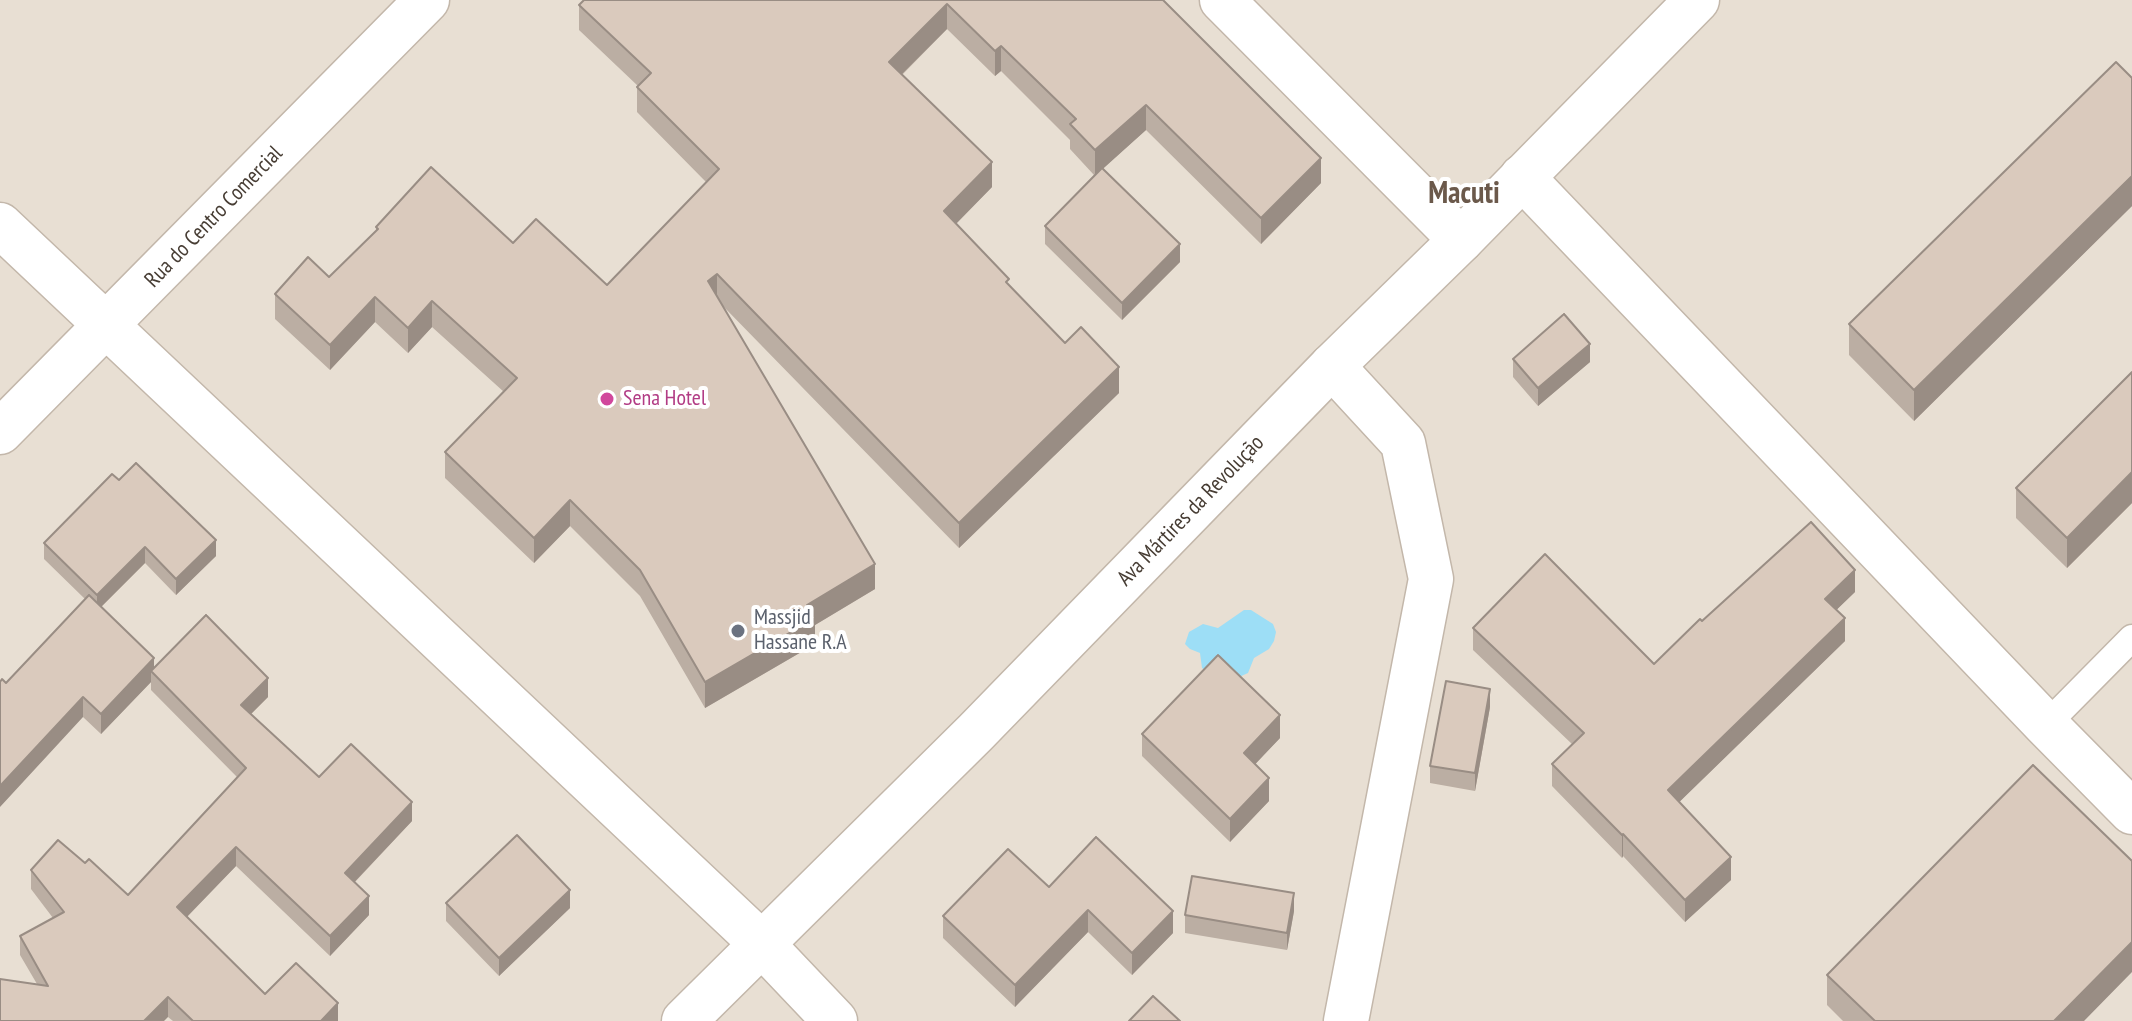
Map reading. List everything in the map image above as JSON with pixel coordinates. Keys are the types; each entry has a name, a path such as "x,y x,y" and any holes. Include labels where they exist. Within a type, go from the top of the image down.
{"street":[{"name":"Rua do Centro Comercial","path":"0,432 427,0"},
{"path":"1222,0 1461,240"},
{"name":"Ava Mártires da Revolução","path":"684,1021 976,732 1332,366 1697,0"},
{"path":"1522,177 2132,812"},
{"path":"0,225 761,943 835,1021"},
{"path":"1332,366 1403,443 1431,579 1346,1021"}],"lane":[{"path":"2046,725 2132,638"}],"shaded area":[{"path":"0,0 2132,0 2132,1021 0,1021"}],"water":[{"path":"1244,610 1251,610 1273,624 1276,632 1269,649 1254,658 1248,673 1239,677 1210,673 1202,668 1200,653 1185,644 1189,632 1203,624 1218,628"}],"building":[{"path":"584,0 1163,0 1321,158 1261,218 1146,105 1095,150 1070,124 1076,119 1001,46 995,51 947,4 889,62 992,162 944,211 1065,343 1081,327 1119,367 959,523 717,274 708,281 875,564 807,605 815,618 705,682 640,570 570,500 534,538 445,452 517,378 432,301 408,328 375,297 330,345 275,294 308,257 329,277 378,229 376,227 431,167 513,243 536,219 607,285 719,169 637,87 651,73 579,5"},
{"path":"2116,62 2132,78 2132,176 1914,390 1849,324"},
{"path":"1102,168 1180,244 1122,303 1045,226"},
{"path":"1564,314 1590,344 1538,388 1513,359"},
{"path":"2132,372 2132,472 2067,538 2016,488"},
{"path":"136,463 216,540 176,579 145,547 97,595 44,543 112,474 119,480"},
{"path":"1811,522 1855,570 1825,599 1845,618 1668,790 1731,857 1685,900 1552,764 1584,733 1473,628 1545,554 1654,664 1700,619 1702,621"},
{"path":"89,595 154,658 101,714 83,697 0,786 0,682 2,679 6,683"},
{"path":"206,615 268,678 241,705 319,777 351,744 412,802 345,873 369,896 330,936 236,847 177,907 265,994 296,963 338,1003 321,1021 193,1021 168,997 144,1021 0,1021 0,979 48,986 20,936 64,912 31,870 58,840 85,863 89,859 128,895 246,768 151,671"},
{"path":"1218,655 1280,715 1244,753 1269,778 1230,819 1142,734"},
{"path":"1446,681 1490,689 1475,773 1430,766"},
{"path":"2033,765 2132,861 2132,942 2054,1021 1875,1021 1827,975"},
{"path":"517,835 570,890 499,958 446,903"},
{"path":"1096,837 1173,911 1132,953 1088,910 1015,985 943,916 1008,849 1049,887"},
{"path":"1192,876 1294,893 1287,933 1185,915"},
{"path":"1153,996 1180,1021 1129,1021"}],"place":[{"name":"Sena Hotel","path":"607,399"},
{"name":"Massjid Hassane R.A","path":"738,631"}],"district":[{"name":"Macuti","path":"1464,194"}]}
